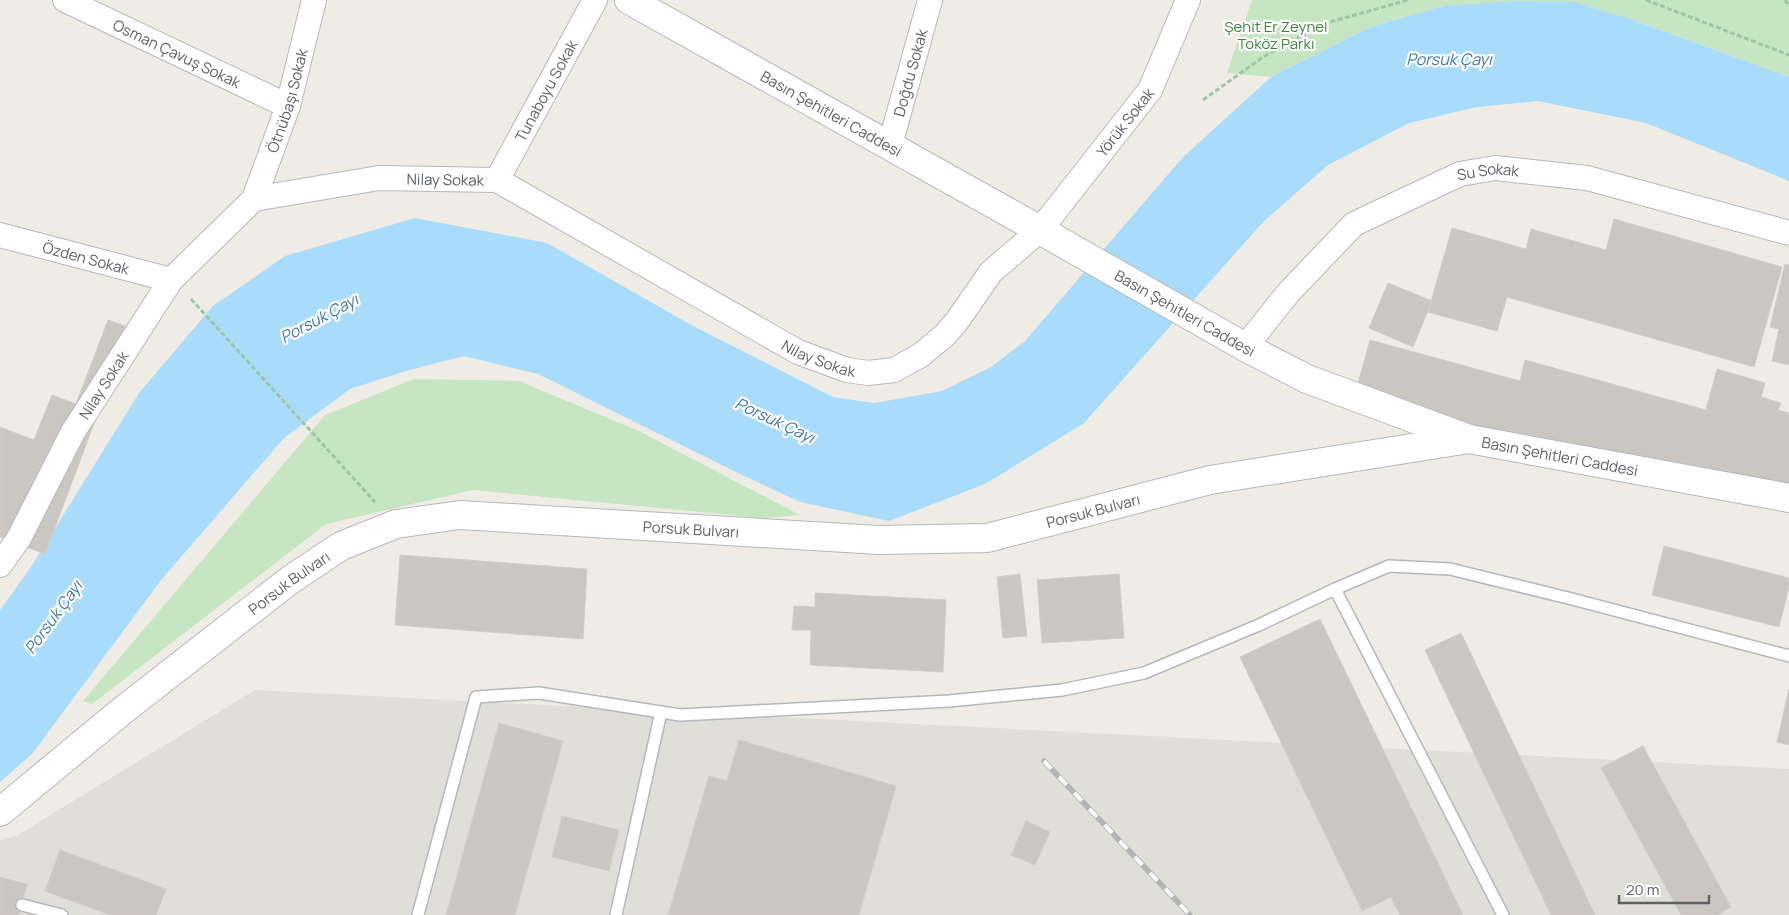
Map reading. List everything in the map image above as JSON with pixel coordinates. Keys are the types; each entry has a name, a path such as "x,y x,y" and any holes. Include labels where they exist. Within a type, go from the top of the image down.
{"main road":[{"name":"Basın Şehitleri Caddesi","path":"629,0 890,145 1244,346 1308,380 1468,439 1789,497"},
{"name":"Porsuk Bulvarı","path":"0,812 122,711 290,580 341,546 396,524 460,515 879,540 987,538 1210,480 1468,439"}],"street":[{"name":"Osman Çavuş Sokak","path":"65,0 288,106"},
{"name":"Ötnübaşı Sokak","path":"254,199 288,106 314,0"},
{"name":"Tunaboyu Sokak","path":"497,180 595,0"},
{"name":"Doğdu Sokak","path":"890,145 930,0"},
{"name":"Yörük Sokak","path":"1040,230 1150,90 1188,0"},
{"name":"Su Sokak","path":"1244,346 1289,292 1354,224 1460,174 1495,168 1588,178 1789,233"},
{"name":"Nilay Sokak","path":"0,565 10,534 171,280 254,199 379,178 497,180 798,352 847,370 868,372 894,370 921,355 957,321 991,272 1040,230"},
{"name":"Özden Sokak","path":"0,235 171,280"}],"lane":[{"path":"418,915 476,697 539,693 680,715 949,701 1062,690 1144,673 1259,625 1389,566 1450,569 1789,656"},
{"path":"1335,589 1503,915"},
{"path":"616,915 661,712"},
{"path":"22,905 62,915"}],"path":[{"path":"1203,100 1263,57 1323,24 1408,0"},
{"path":"1646,0 1789,55"},
{"path":"1785,0 1789,6"},
{"path":"202,309 309,430 396,524"}],"shaded area":[{"path":"255,690 1789,769 1789,915 0,915 0,840 16,836"}],"green space":[{"name":"Şehit Er Zeynel Toköz Parkı","path":"1252,0 1789,0 1789,77 1630,19 1444,6 1373,26 1271,77 1227,73"},
{"path":"414,379 519,381 639,431 800,515 762,518 473,490 326,524 92,704 83,701 325,415"}],"water":[{"name":"Porsuk Çayı","path":"1516,1 1575,2 1630,19 1789,77 1789,181 1646,123 1538,101 1477,107 1409,123 1328,165 1263,222 1084,423 985,484 889,521 800,502 538,374 464,356 406,371 350,389 284,438 161,580 32,754 0,782 0,610 31,567 139,393 213,306 285,256 415,218 547,243 693,326 833,397 874,403 942,391 991,367 1025,341 1183,157 1271,77 1373,26 1444,6"}],"building":[{"path":"1614,219 1782,267 1754,367 1507,297 1497,331 1428,312 1452,228 1526,249 1531,229 1606,250"},
{"path":"1785,264 1789,265 1789,365 1772,361 1779,329 1770,327"},
{"path":"1388,283 1432,301 1413,347 1369,328"},
{"path":"108,320 130,328 45,554 0,537 0,427 34,440 52,395 76,404"},
{"path":"1370,340 1520,381 1525,360 1706,410 1717,369 1765,383 1761,397 1781,403 1778,410 1789,413 1789,507 1353,402"},
{"path":"1664,546 1789,578 1789,587 1779,627 1652,595"},
{"path":"400,555 587,569 583,639 395,625"},
{"path":"1020,574 1027,636 1003,638 997,577"},
{"path":"1119,574 1124,638 1042,643 1037,580"},
{"path":"815,593 946,600 943,672 810,665 811,630 792,630 794,606 815,607"},
{"path":"1320,619 1463,915 1400,915 1391,897 1362,911 1240,657"},
{"path":"1461,633 1595,915 1551,915 1425,650"},
{"path":"1789,689 1789,745 1777,742"},
{"path":"499,723 563,741 515,915 446,915"},
{"path":"739,740 896,786 859,915 668,915 709,776 727,781"},
{"path":"1643,746 1731,907 1717,915 1681,915 1601,768"},
{"path":"562,816 619,830 609,871 552,857"},
{"path":"1026,821 1050,832 1035,865 1011,855"},
{"path":"60,850 166,889 156,915 110,915 45,891"},
{"path":"0,877 27,884 19,915 0,915"}],"railway":[{"path":"1044,761 1190,915"}]}
